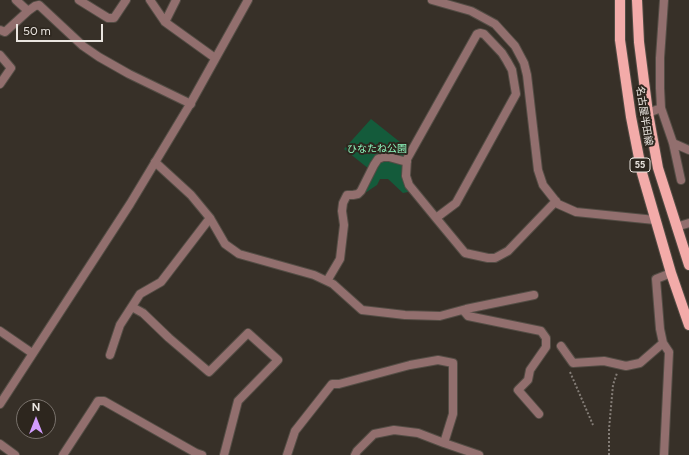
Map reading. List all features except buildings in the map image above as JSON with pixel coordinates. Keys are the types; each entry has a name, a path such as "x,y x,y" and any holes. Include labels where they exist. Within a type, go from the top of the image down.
{"main road":[{"name":"名古屋半田線","path":"620,0 620,40 631,117 642,173 671,273 689,325"},
{"name":"名古屋半田線","path":"637,0 639,42 648,113 658,168 689,266"}],"street":[{"path":"16,0 28,11"},
{"path":"79,0 108,18 114,18 126,0"},
{"path":"150,0 165,22 215,58"},
{"path":"165,22 176,0"},
{"path":"0,404 122,216 191,104 248,0"},
{"path":"432,0 471,11 495,24 514,46 524,63 527,75 538,170 543,185 558,204 576,212 655,220"},
{"path":"664,0 660,58 661,108 673,143 681,180"},
{"path":"0,30 5,32 28,11 39,5 83,46 99,57 129,74 191,104"},
{"path":"436,218 456,203 516,94 512,70 502,53 484,34 477,34 407,162 406,176 409,185 436,218 465,253 475,256 495,258 508,251 556,201"},
{"path":"0,55 11,68 0,84"},
{"path":"648,113 661,108"},
{"path":"673,143 689,150"},
{"path":"327,281 340,259 344,225 342,211 343,203 347,195 358,194 361,191 378,159 389,157 407,162"},
{"path":"155,162 191,195 210,218 225,244 239,254 314,275 327,281 333,284 362,310 405,315 440,316 534,295"},
{"path":"110,355 120,325 140,294 161,282 210,218"},
{"path":"676,227 689,223"},
{"path":"664,455 669,352 664,343 660,329 656,279 671,273"},
{"path":"132,307 143,313 169,338 209,372 248,333 278,360 238,401 224,455"},
{"path":"463,310 468,316 541,331 546,338 546,347 530,370 528,380 518,390 539,414"},
{"path":"0,331 32,353"},
{"path":"561,346 573,363 604,361 626,366 640,363 664,343"},
{"path":"287,455 295,431 332,384 339,384 410,365 438,360 453,363 453,414 444,443"},
{"path":"63,455 98,401 104,401 202,455"},
{"path":"355,455 356,451 374,434 394,430 418,434 479,455"},
{"path":"0,444 15,455"}],"path":[{"path":"573,363 570,367 570,373 593,425"},
{"path":"609,455 608,429 612,385 622,365"}],"green space":[{"name":"ひなたね公園","path":"371,119 410,150 408,192 403,193 388,179 380,179 377,185 365,193 361,189 369,169 344,149"}]}
